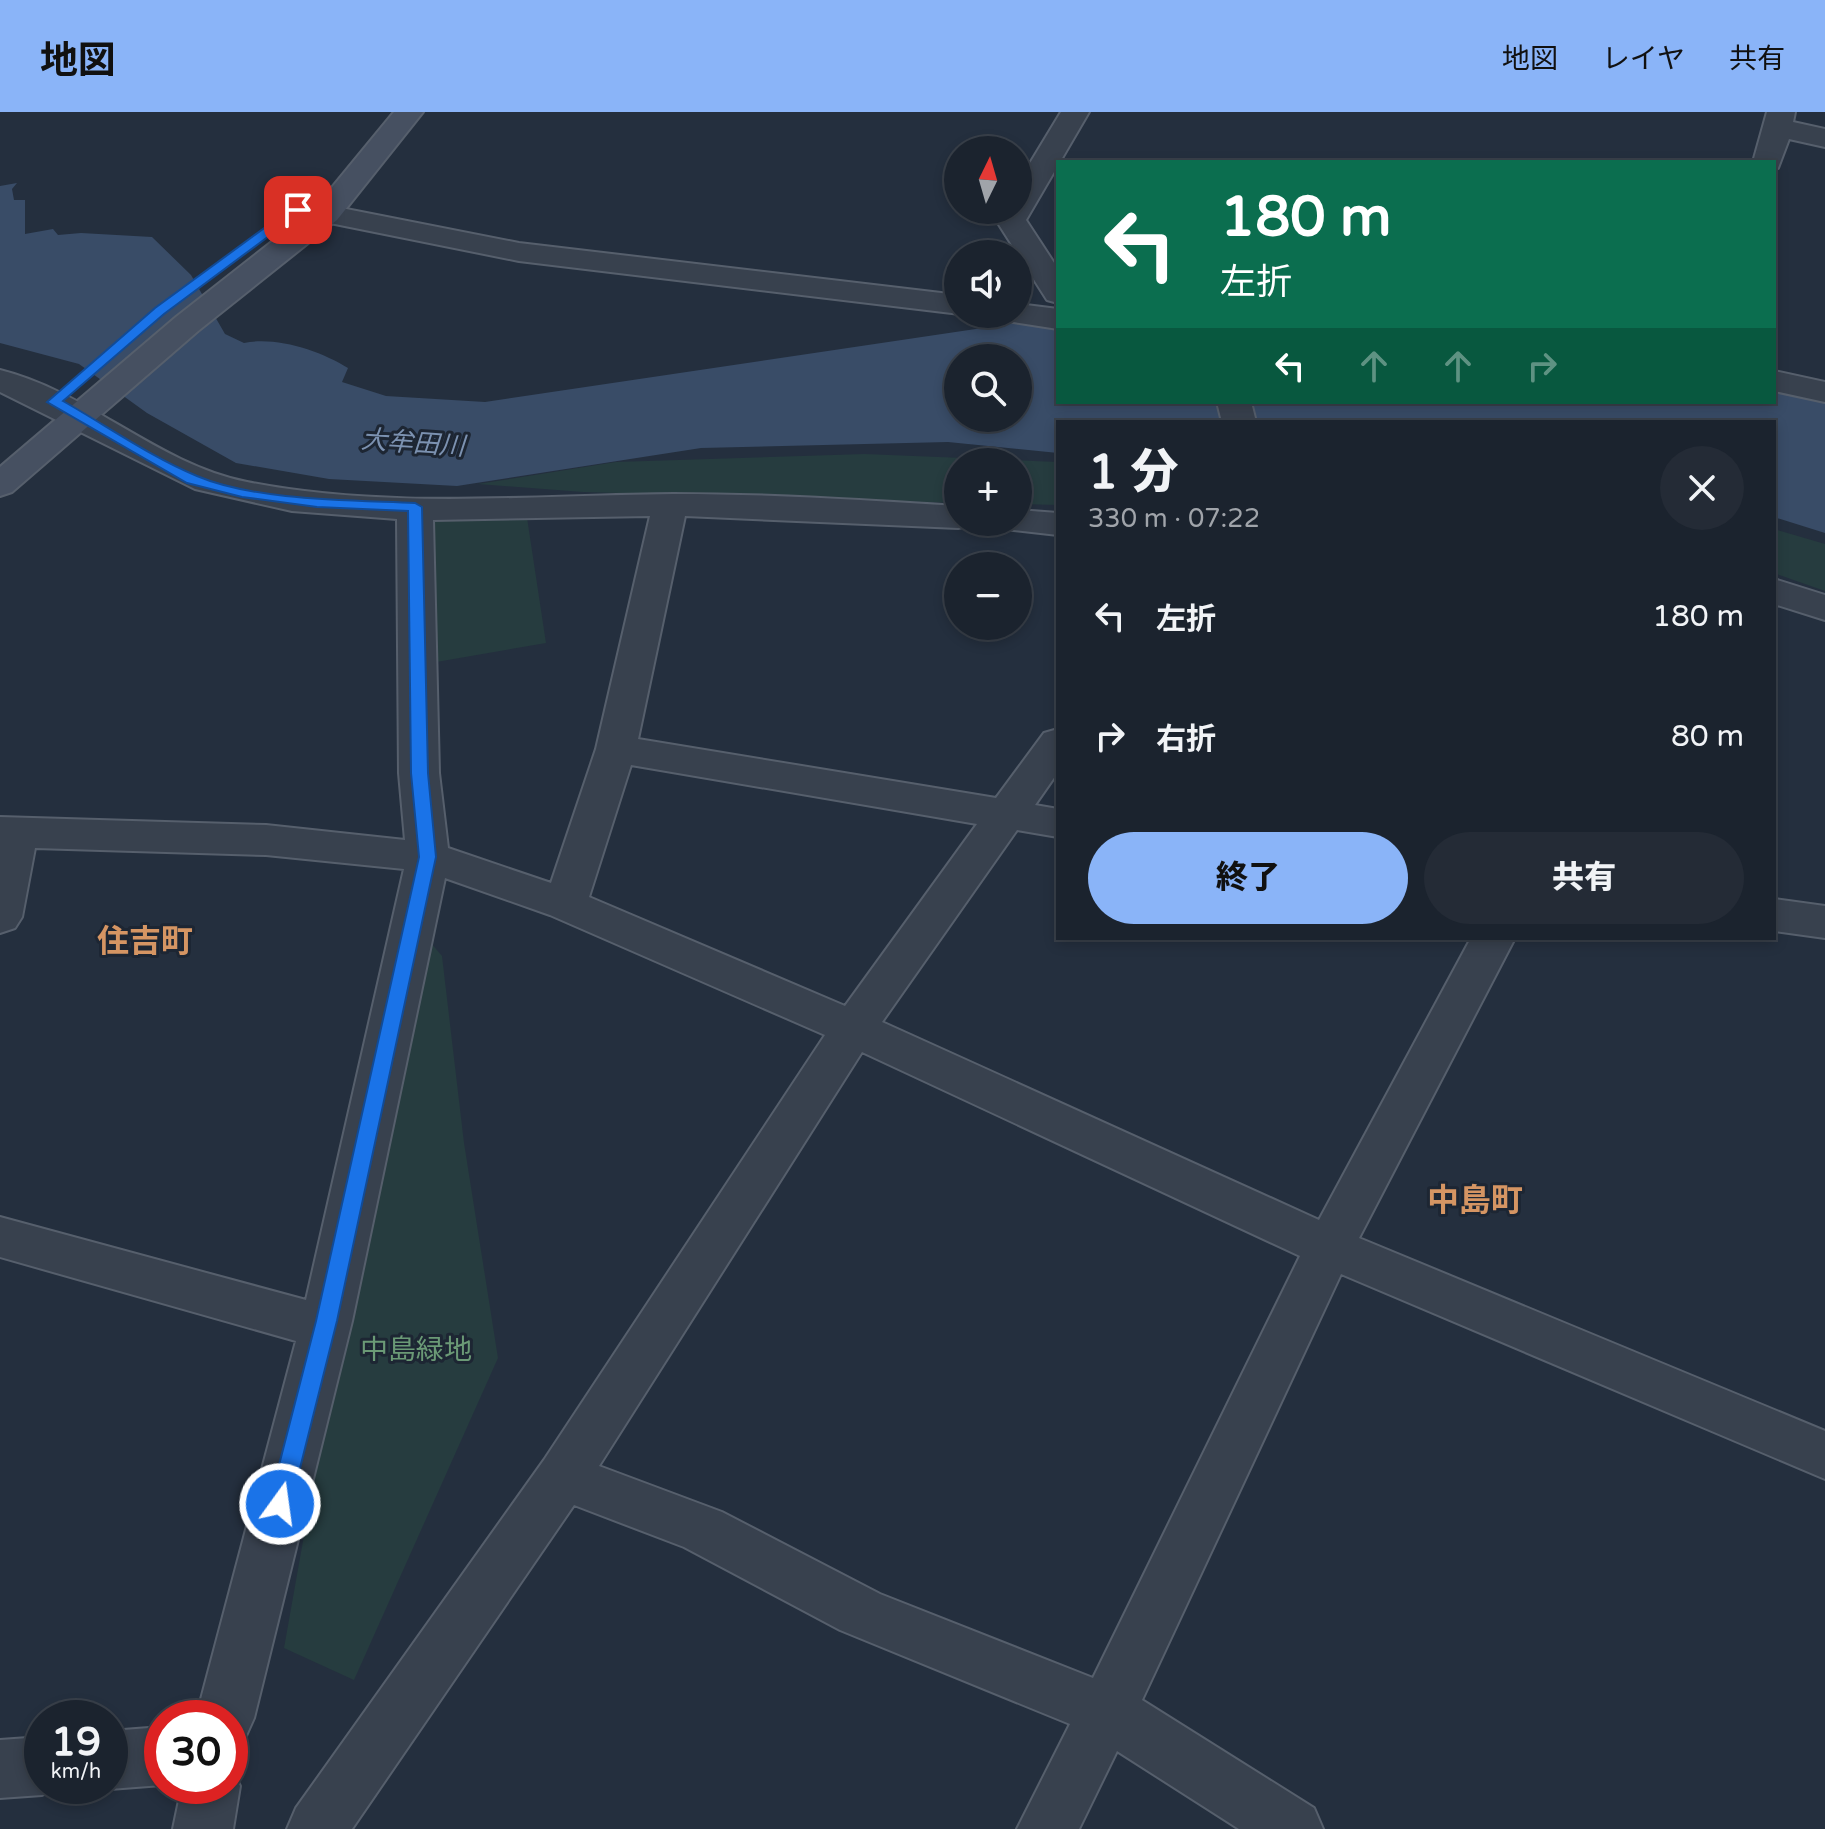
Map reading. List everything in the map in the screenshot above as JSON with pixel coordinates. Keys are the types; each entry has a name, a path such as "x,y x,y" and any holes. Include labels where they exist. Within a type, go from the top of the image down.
{"street":[{"path":"0,452 77,400 298,210 379,112"},
{"path":"174,318 326,214 409,112"},
{"path":"1032,184 1075,112"},
{"path":"1769,160 1780,120 1825,138"},
{"path":"326,214 519,252 944,303"},
{"path":"1014,224 1056,290"},
{"path":"1032,316 1056,319"},
{"path":"0,380 77,400 192,480 242,492 317,503 415,507 823,507 944,516"},
{"path":"1776,381 1825,392"},
{"path":"0,485 77,400"},
{"path":"565,904 616,749 670,505"},
{"path":"230,1700 327,1321 428,857 419,773 415,507"},
{"path":"1032,522 1056,524"},
{"path":"1776,592 1825,608"},
{"path":"317,1829 563,1477 853,1028 1056,745"},
{"path":"616,749 1056,823"},
{"path":"0,917 8,832 266,840 428,857 565,904 853,1028 1329,1247 1825,1455"},
{"path":"1776,915 1825,922"},
{"path":"1047,1829 1107,1711 1329,1247 1492,940"},
{"path":"0,1237 304,1322 327,1321"},
{"path":"563,1477 703,1529 860,1612 1107,1711 1293,1829"},
{"path":"0,1769 24,1767"},
{"path":"203,1829 208,1804"}],"green space":[{"path":"865,454 944,457 944,503 583,492 478,484 616,462"},
{"path":"1032,461 1056,462 1056,505 1032,504"},
{"path":"415,507 526,511 546,643 419,665"},
{"path":"1776,530 1825,544 1825,591 1776,574"},
{"name":"中島緑地","path":"413,922 442,956 464,1143 498,1358 354,1680 284,1648"}],"water":[{"name":"大牟田川","path":"17,183 12,189 14,200 25,200 25,234 53,229 58,235 81,233 152,237 191,275 225,334 244,343 284,343 325,356 348,368 342,382 386,396 485,402 982,328 1032,328 1032,317 1056,320 1056,404 1776,404 1776,385 1825,395 1825,533 1776,518 1776,420 1056,420 1056,453 948,442 701,448 457,486 329,479 236,463 147,413 79,364 0,343 0,186"}],"district":[{"name":"住吉町","path":"145,942"},
{"name":"中島町","path":"1475,1201"}],"route":[{"path":"280,1504 327,1321 428,857 419,773 420,677 415,507 317,503 242,492 192,480 54,402 160,311 298,210"}]}
